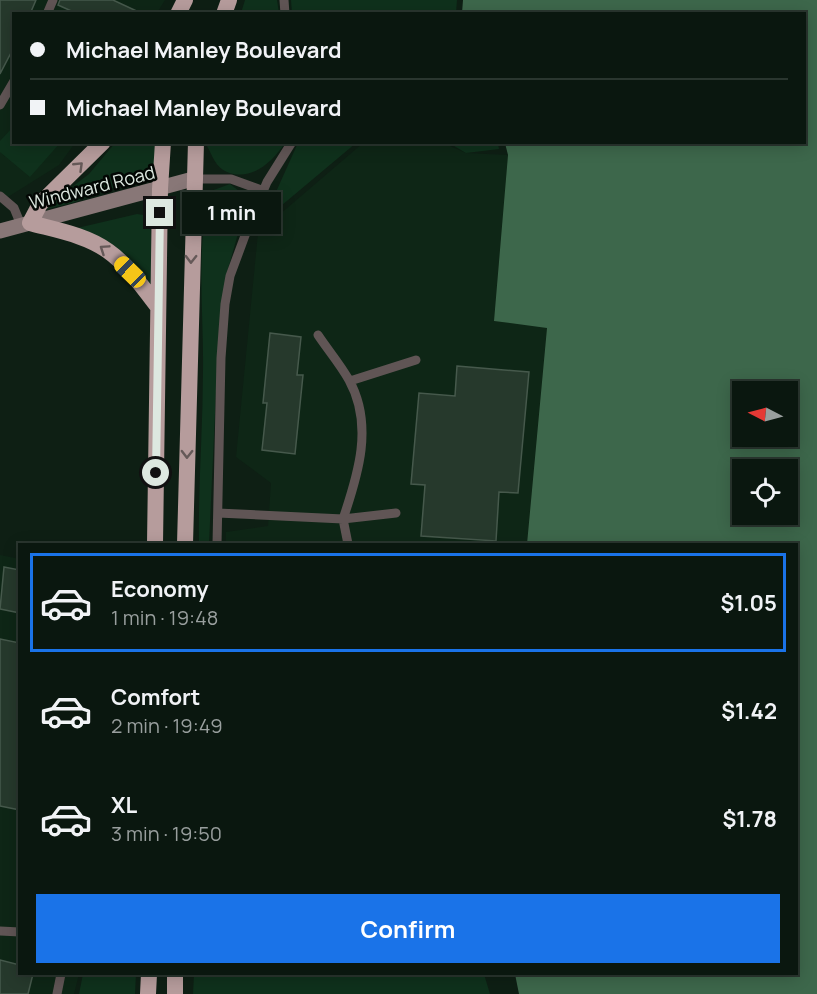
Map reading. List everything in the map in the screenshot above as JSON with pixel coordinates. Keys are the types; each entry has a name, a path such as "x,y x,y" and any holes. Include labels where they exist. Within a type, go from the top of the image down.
{"highway":[{"path":"101,144 40,204 25,224 91,241 110,252 130,272 158,307"},
{"path":"155,543 160,189 163,144"},
{"path":"185,543 193,179 196,144"},
{"path":"148,994 149,975"},
{"path":"175,975 175,994"}],"main road":[{"name":"Windward Road","path":"0,231 193,179"}],"lane":[{"path":"0,105 12,84"},
{"path":"217,543 221,357 225,304 230,276 264,191 291,144"},
{"path":"193,179 231,179 264,191"},
{"path":"0,196 14,208 25,224"},
{"path":"318,335 350,381 360,410 361,452 343,519 348,543"},
{"path":"350,381 416,360"},
{"path":"218,513 343,519 396,513"},
{"path":"0,931 18,932"},
{"path":"57,994 61,975"}],"shaded area":[{"path":"0,0 165,0 158,12 12,12 12,144 74,144 59,165 0,202"},
{"path":"245,0 277,0 279,12 241,12"},
{"path":"291,0 457,0 456,12 292,12"},
{"path":"463,0 817,0 817,994 519,994 515,975 798,975 798,543 527,543 547,328 494,321 508,155 505,144 806,144 806,12 462,12"},
{"path":"12,128 12,144 59,144 30,177 0,152 0,141"},
{"path":"114,144 156,144 153,173 72,203 42,210 89,174"},
{"path":"208,144 284,144 268,163 245,174 223,170"},
{"path":"355,144 263,221 297,145"},
{"path":"362,144 445,144 466,153 508,155 494,321 547,327 527,543 226,543 226,532 268,526 271,483 236,457 258,233"},
{"path":"451,144 498,144 499,149 466,153"},
{"path":"230,184 244,195 245,209 226,276 217,370 209,543 199,543 203,392 201,280 203,234 211,191"},
{"path":"137,214 150,216 154,294 73,229"},
{"path":"0,555 18,559 18,975 79,975 74,994 0,994"},
{"path":"83,975 136,975 135,994 79,994"},
{"path":"194,975 484,975 490,994 193,994"}],"building":[{"path":"0,0 36,0 31,12 12,12 12,51 0,74"},
{"path":"60,0 113,0 139,12 74,12 58,5"},
{"path":"270,333 301,337 297,375 303,375 295,454 262,450 267,403 263,403"},
{"path":"457,366 529,372 518,493 499,492 496,541 421,536 425,485 411,484 419,393 455,396"},
{"path":"4,567 18,570 18,613 0,609"},
{"path":"0,639 18,643 18,810 0,806"},
{"path":"0,960 18,964 18,975 33,975 28,994 0,994"}],"route":[{"path":"156,473 160,213"}]}
